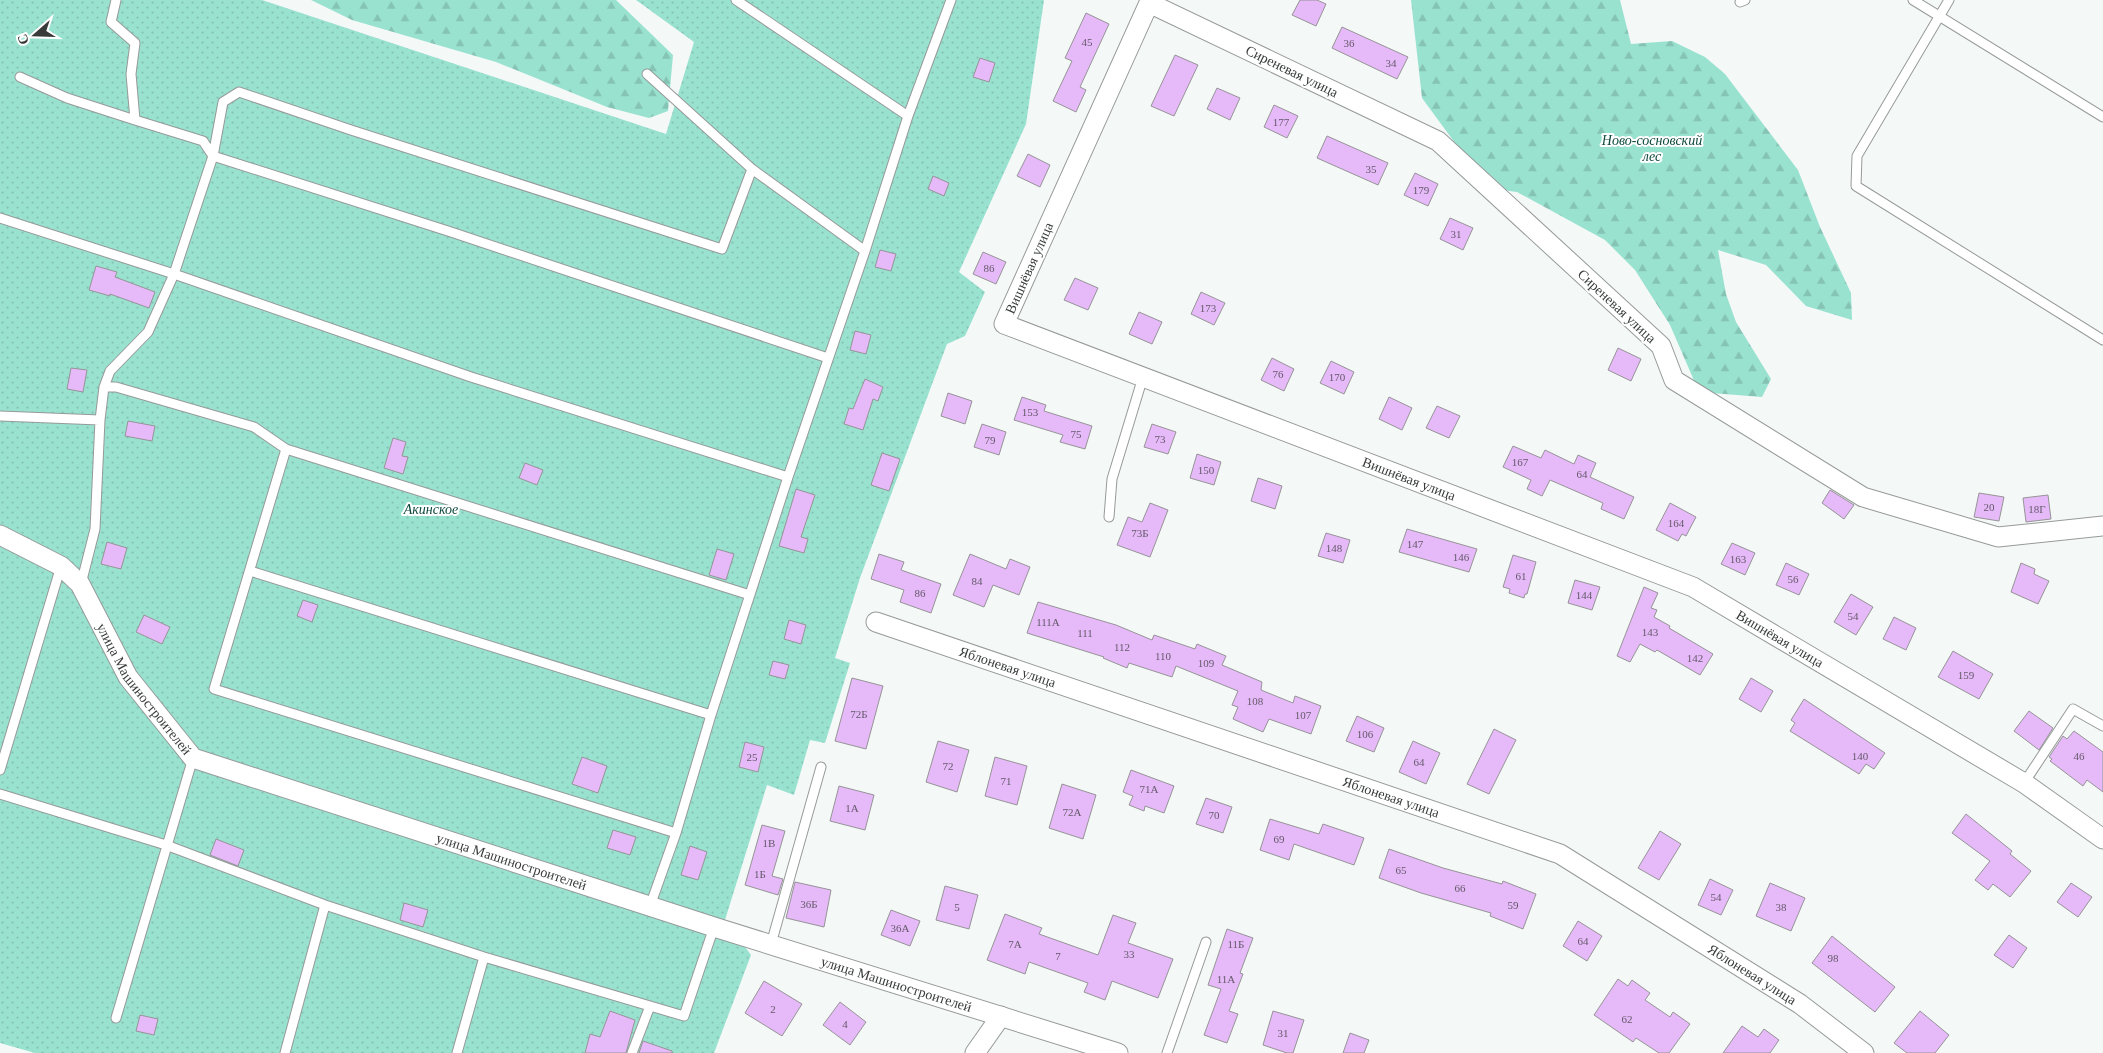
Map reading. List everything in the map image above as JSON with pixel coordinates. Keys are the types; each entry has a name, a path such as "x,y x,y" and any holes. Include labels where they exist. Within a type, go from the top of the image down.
{"street":[{"name":"Вишнёвая улица","path":"1149,3 1004,324 1693,587 2024,783 2103,839"},
{"name":"Сиреневая улица","path":"1149,3 1438,141 1661,346 1674,380 1863,497 1998,537 2103,526"},
{"name":"улица Машиностроителей","path":"0,535 61,566 80,584 128,677 193,758 714,927 1118,1053"},
{"name":"Яблоневая улица","path":"876,622 1560,854 1800,1004 1864,1053"},
{"path":"975,1053 1001,1016"}],"lane":[{"path":"116,0 111,22 135,44 131,74 135,120"},
{"path":"736,0 908,116"},
{"path":"650,906 676,833 711,715 788,477 865,251 908,116 951,0"},
{"path":"1913,0 2103,117"},
{"path":"1949,0 1857,156 1856,186 2103,340"},
{"path":"647,74 752,169 865,251"},
{"path":"20,78 67,98 203,141 212,156 460,235 828,358"},
{"path":"80,584 95,529 100,420 104,387 110,370 148,332 174,274 212,156 224,102 239,92 351,130 722,249 752,169"},
{"path":"0,218 174,274 471,377 788,477"},
{"path":"1109,517 1112,479 1143,377"},
{"path":"104,387 116,387 254,427 286,449 750,595"},
{"path":"0,416 100,420"},
{"path":"286,449 214,689 676,833"},
{"path":"0,770 61,566"},
{"path":"250,571 711,715"},
{"path":"2024,783 2073,708 2103,726"},
{"path":"116,1018 193,758"},
{"path":"771,944 821,767"},
{"path":"0,794 166,846 325,905 484,957 684,1016 714,927"},
{"path":"285,1053 325,905"},
{"path":"1167,1053 1206,942"},
{"path":"457,1053 484,957"},
{"path":"632,1053 650,1006"}],"green space":[{"name":"Акинское","path":"0,0 262,0 666,134 694,42 636,0 1044,0 1026,124 959,272 985,292 965,336 947,344 860,578 835,658 850,663 825,743 810,740 794,795 767,785 725,920 751,955 714,1053 35,1053 0,1043"},
{"path":"311,0 616,0 673,55 668,111 649,118 607,107 496,62 352,20"},
{"name":"Ново-сосновский лес","path":"1411,0 1620,0 1631,44 1672,41 1705,57 1725,74 1798,170 1820,227 1851,293 1852,320 1806,306 1766,265 1718,250 1726,294 1736,322 1771,379 1762,397 1699,392 1670,325 1635,270 1605,240 1517,192 1488,188 1422,98"}],"building":[{"path":"1300,0 1317,0 1326,4 1316,26 1292,15"},
{"path":"1086,13 1109,24 1080,87 1086,90 1076,112 1053,101 1072,61 1065,58"},
{"path":"1342,27 1408,57 1397,79 1332,48"},
{"path":"1175,55 1198,65 1174,116 1151,106"},
{"path":"980,58 995,63 989,82 973,77"},
{"path":"1217,88 1240,98 1230,120 1207,109"},
{"path":"1274,105 1298,116 1287,138 1264,127"},
{"path":"1327,136 1388,163 1378,185 1317,158"},
{"path":"1028,154 1050,165 1040,187 1017,176"},
{"path":"1415,173 1438,184 1428,206 1404,195"},
{"path":"933,176 949,183 944,196 928,189"},
{"path":"1450,218 1473,228 1463,250 1440,239"},
{"path":"880,250 896,254 891,271 875,267"},
{"path":"983,252 1006,262 996,284 973,274"},
{"path":"96,266 117,272 115,277 155,292 149,308 110,294 110,296 89,290"},
{"path":"1075,278 1098,288 1088,310 1064,300"},
{"path":"1201,292 1225,303 1214,325 1191,314"},
{"path":"1139,312 1162,322 1152,344 1129,334"},
{"path":"855,331 871,335 866,354 850,350"},
{"path":"1618,348 1641,359 1631,381 1608,370"},
{"path":"1272,358 1294,369 1284,391 1261,380"},
{"path":"1331,361 1354,372 1344,394 1320,383"},
{"path":"71,368 87,370 83,392 67,389"},
{"path":"865,379 883,387 878,401 873,399 863,430 844,424 849,408 853,409"},
{"path":"948,393 972,401 965,424 941,416"},
{"path":"1022,397 1046,405 1044,411 1092,426 1085,449 1060,442 1063,435 1014,420"},
{"path":"1389,397 1412,408 1402,430 1379,419"},
{"path":"1437,406 1460,416 1449,438 1426,428"},
{"path":"128,421 155,426 152,441 125,436"},
{"path":"982,424 1006,432 999,455 974,447"},
{"path":"1152,424 1176,432 1168,454 1144,447"},
{"path":"393,438 406,442 402,456 408,457 403,474 384,468"},
{"path":"1513,446 1541,458 1545,450 1574,464 1578,455 1596,463 1590,477 1634,497 1624,519 1601,509 1603,503 1550,480 1542,496 1527,489 1531,480 1503,467"},
{"path":"882,453 900,459 889,491 871,485"},
{"path":"1197,454 1221,462 1214,485 1190,478"},
{"path":"525,463 543,470 537,485 519,478"},
{"path":"1258,478 1282,486 1275,509 1251,501"},
{"path":"796,489 815,495 801,537 808,539 804,553 779,546"},
{"path":"1830,490 1854,505 1844,519 1822,503"},
{"path":"1979,493 2004,497 1999,521 1974,517"},
{"path":"2048,495 2051,519 2026,522 2023,498"},
{"path":"1150,503 1168,510 1150,557 1117,545 1128,517 1142,522"},
{"path":"1670,503 1696,517 1686,536 1682,534 1678,541 1656,530"},
{"path":"1407,529 1477,549 1469,572 1399,552"},
{"path":"1326,533 1350,540 1343,563 1318,556"},
{"path":"107,542 127,548 121,569 101,564"},
{"path":"1732,543 1755,553 1745,575 1721,564"},
{"path":"717,549 734,554 726,580 709,575"},
{"path":"879,554 904,562 901,570 941,584 931,613 900,602 904,590 871,579"},
{"path":"970,554 1006,569 1010,559 1030,567 1019,595 993,585 984,607 953,595"},
{"path":"1513,555 1536,562 1527,594 1525,594 1524,598 1509,593 1510,589 1503,587"},
{"path":"1786,563 1809,574 1799,595 1776,585"},
{"path":"2021,563 2035,569 2034,574 2049,581 2038,604 2011,592"},
{"path":"1575,580 1600,587 1592,610 1568,603"},
{"path":"1644,587 1658,593 1651,608 1657,610 1654,617 1713,654 1700,675 1657,650 1655,652 1640,644 1630,662 1617,656"},
{"path":"1851,594 1873,607 1856,635 1834,622"},
{"path":"303,600 318,605 312,622 297,616"},
{"path":"1038,602 1116,625 1152,640 1154,635 1195,649 1197,644 1226,656 1222,665 1262,682 1261,690 1293,703 1295,696 1321,706 1311,734 1269,719 1263,732 1233,719 1238,707 1232,705 1238,691 1176,666 1172,677 1129,663 1127,668 1104,657 1027,633"},
{"path":"144,615 170,627 162,644 136,632"},
{"path":"1894,617 1916,628 1906,650 1883,639"},
{"path":"789,620 806,625 801,644 784,639"},
{"path":"1953,651 1993,674 1979,699 1938,677"},
{"path":"773,661 789,665 785,679 769,675"},
{"path":"852,678 883,686 866,749 835,741"},
{"path":"1751,678 1773,691 1761,712 1739,699"},
{"path":"1804,699 1885,753 1874,769 1866,764 1859,774 1790,731 1795,723 1791,720"},
{"path":"2029,711 2053,728 2039,750 2014,731"},
{"path":"1357,716 1384,728 1374,752 1346,741"},
{"path":"1494,729 1516,740 1489,794 1467,784"},
{"path":"2074,731 2103,752 2103,792 2087,780 2083,786 2050,761 2052,759 2049,757 2063,736 2067,739"},
{"path":"938,741 969,750 957,792 926,782"},
{"path":"1413,741 1440,753 1426,784 1399,772"},
{"path":"745,742 764,747 758,772 739,767"},
{"path":"582,757 607,766 598,793 572,784"},
{"path":"995,757 1027,766 1017,805 985,796"},
{"path":"1131,770 1174,786 1164,813 1145,806 1144,811 1129,805 1133,796 1123,792"},
{"path":"1062,784 1096,795 1083,839 1049,828"},
{"path":"839,786 874,795 865,830 830,821"},
{"path":"1206,798 1232,807 1223,833 1196,824"},
{"path":"1966,814 2012,851 2010,854 2031,871 2010,897 1993,884 1988,890 1975,880 1990,861 1952,833"},
{"path":"1270,819 1319,834 1323,824 1364,838 1354,865 1294,844 1289,860 1260,850"},
{"path":"762,825 785,831 772,876 783,879 778,895 745,885"},
{"path":"613,830 636,837 630,855 607,848"},
{"path":"1660,831 1681,844 1659,880 1638,868"},
{"path":"216,839 244,850 238,866 210,855"},
{"path":"690,846 707,852 698,880 681,875"},
{"path":"1389,849 1443,868 1502,884 1503,881 1536,894 1523,929 1490,916 1491,913 1421,893 1379,878"},
{"path":"1710,879 1733,890 1721,915 1698,905"},
{"path":"795,882 831,890 824,927 786,918"},
{"path":"1770,883 1805,898 1791,931 1756,916"},
{"path":"2071,883 2092,897 2078,917 2057,902"},
{"path":"945,886 978,895 969,929 936,920"},
{"path":"404,903 428,910 423,927 400,920"},
{"path":"891,910 920,921 910,946 881,935"},
{"path":"1005,914 1042,928 1039,934 1098,955 1113,915 1136,923 1128,943 1173,959 1158,998 1112,981 1105,1000 1084,992 1088,983 1029,962 1025,974 987,960"},
{"path":"1578,921 1602,936 1587,961 1563,946"},
{"path":"1227,929 1253,938 1240,973 1243,974 1229,1011 1238,1014 1227,1043 1204,1035 1221,989 1208,985"},
{"path":"2009,935 2027,948 2013,968 1994,955"},
{"path":"1832,936 1895,987 1875,1012 1812,963"},
{"path":"1618,979 1628,986 1632,980 1650,993 1645,1000 1670,1017 1673,1012 1690,1024 1669,1053 1659,1053 1636,1038 1633,1042 1594,1015"},
{"path":"764,981 802,1004 782,1036 745,1013"},
{"path":"840,1002 866,1022 850,1045 823,1025"},
{"path":"610,1011 635,1020 626,1053 585,1053 590,1034 600,1037"},
{"path":"1273,1011 1304,1020 1293,1053 1287,1053 1263,1045"},
{"path":"1920,1011 1949,1035 1935,1053 1907,1053 1894,1043"},
{"path":"140,1015 158,1019 154,1035 136,1031"},
{"path":"1742,1026 1758,1037 1764,1029 1779,1040 1770,1053 1723,1053"},
{"path":"1350,1033 1369,1040 1364,1053 1343,1053"},
{"path":"643,1041 672,1051 672,1053 639,1053"}]}
